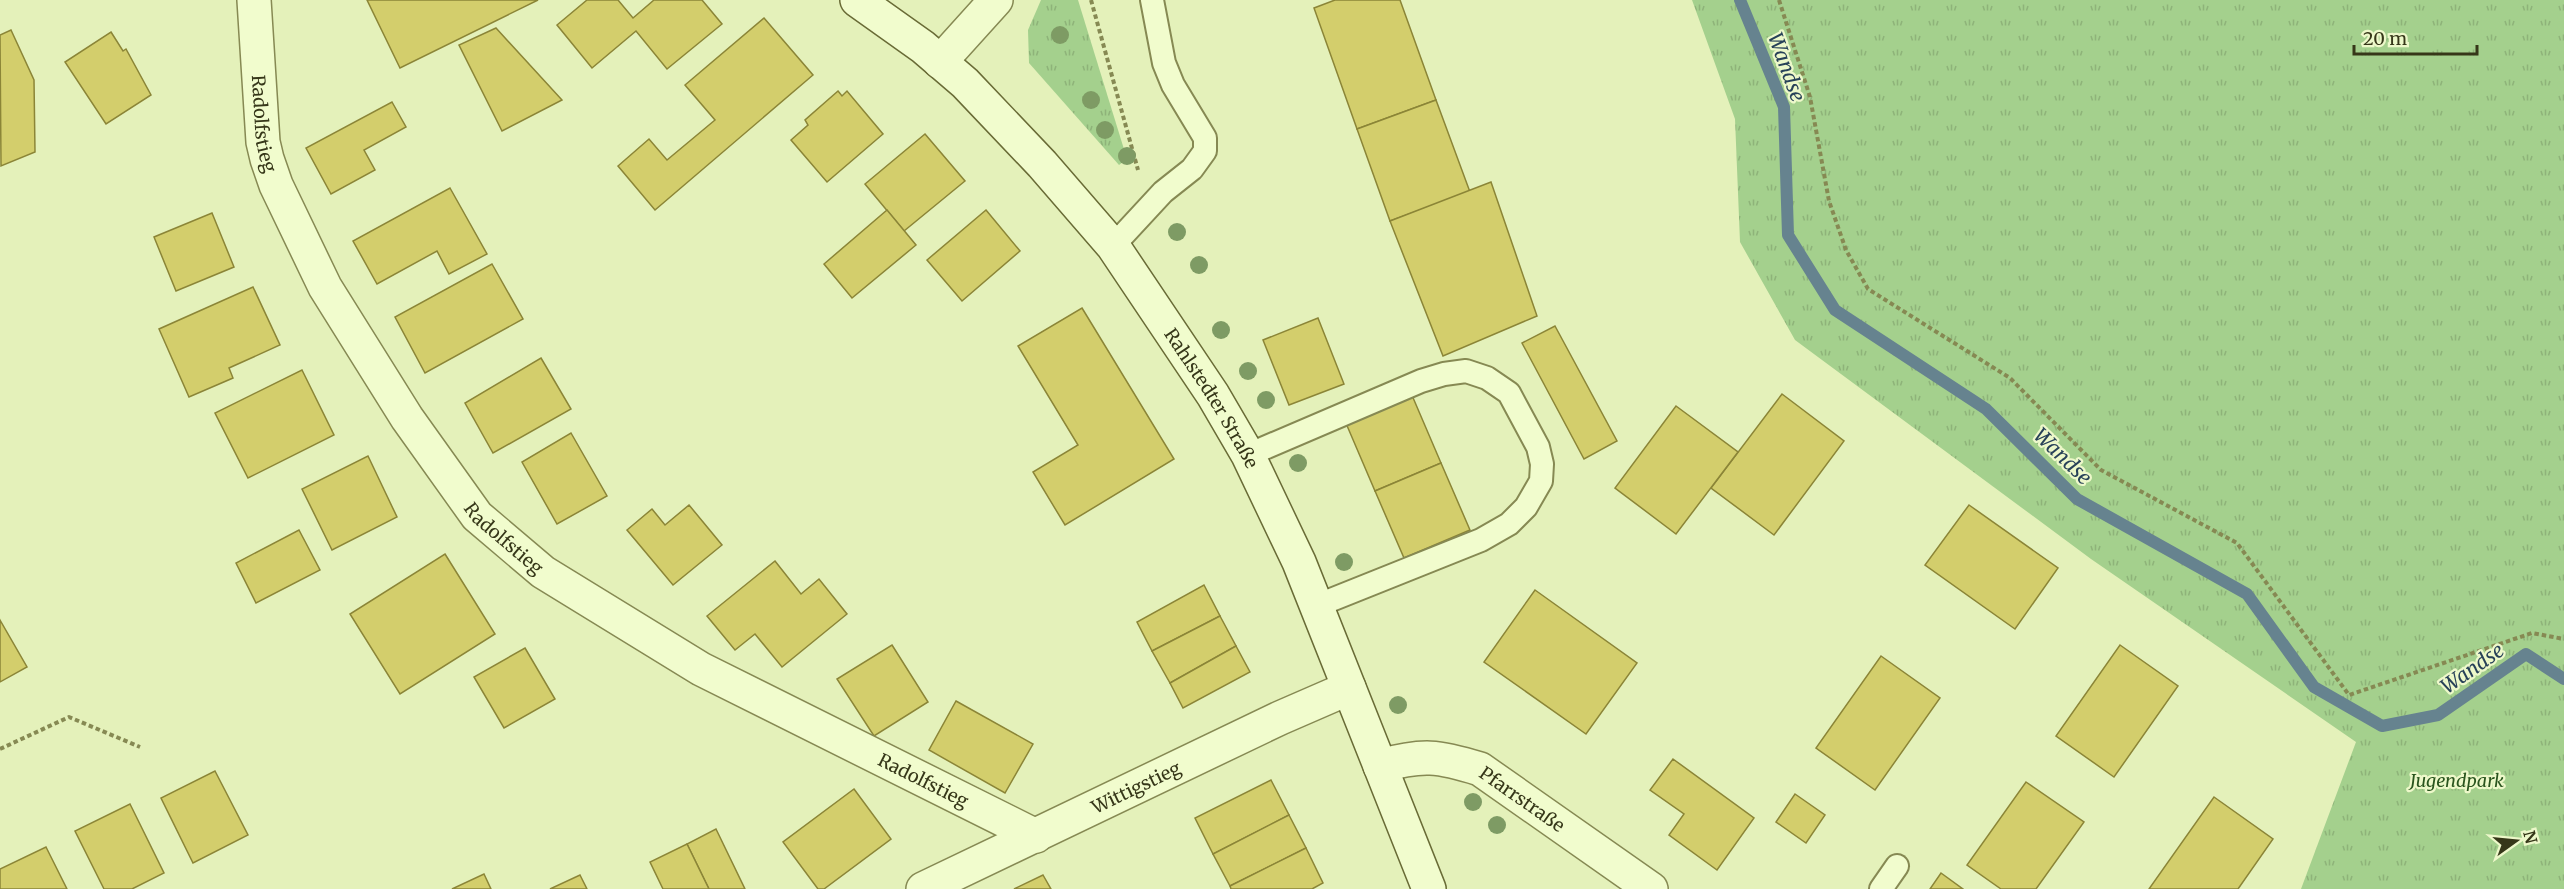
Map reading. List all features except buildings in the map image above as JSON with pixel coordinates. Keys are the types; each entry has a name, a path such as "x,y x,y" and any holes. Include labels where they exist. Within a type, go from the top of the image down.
{"street":[{"name":"Radolfstieg","path":"254,0 261,123 267,159 276,185 325,288 407,418 477,516 543,572 702,669 1036,836"},
{"name":"Rahlstedter Straße","path":"857,0 940,62 1004,122 1113,246 1213,395 1248,455 1291,543 1429,889"},
{"path":"940,62 996,0"},
{"name":"Wittigstieg","path":"923,889 1280,718 1349,688"},
{"name":"Pfarrstraße","path":"1380,766 1404,759 1428,756 1449,759 1480,770 1651,889"}],"lane":[{"path":"1113,246 1163,192 1192,169 1205,151 1205,138 1173,85 1164,63 1152,0"},
{"path":"1248,455 1421,381 1444,374 1466,371 1487,378 1509,393 1538,447 1542,464 1541,481 1526,507 1509,524 1480,540 1316,606"},
{"path":"1881,889 1897,866"}],"path":[{"path":"1091,0 1148,208"},
{"path":"1779,0 1810,97 1829,201 1846,250 1868,289 2010,378 2101,470 2236,543 2349,695 2532,633 2564,639"},
{"path":"0,749 69,717 140,747"}],"green space":[{"path":"1041,0 1078,0 1127,159 1119,165 1029,63 1028,30"},
{"name":"Jugendpark","path":"1692,0 2564,0 2564,889 2301,889 2356,742 2091,559 1795,340 1740,242 1735,119"}],"waterway":[{"name":"Wandse","path":"1740,0 1784,107 1788,235 1835,310 1986,409 2077,499 2247,594 2314,687 2382,726 2438,715 2526,654 2564,679"}]}
